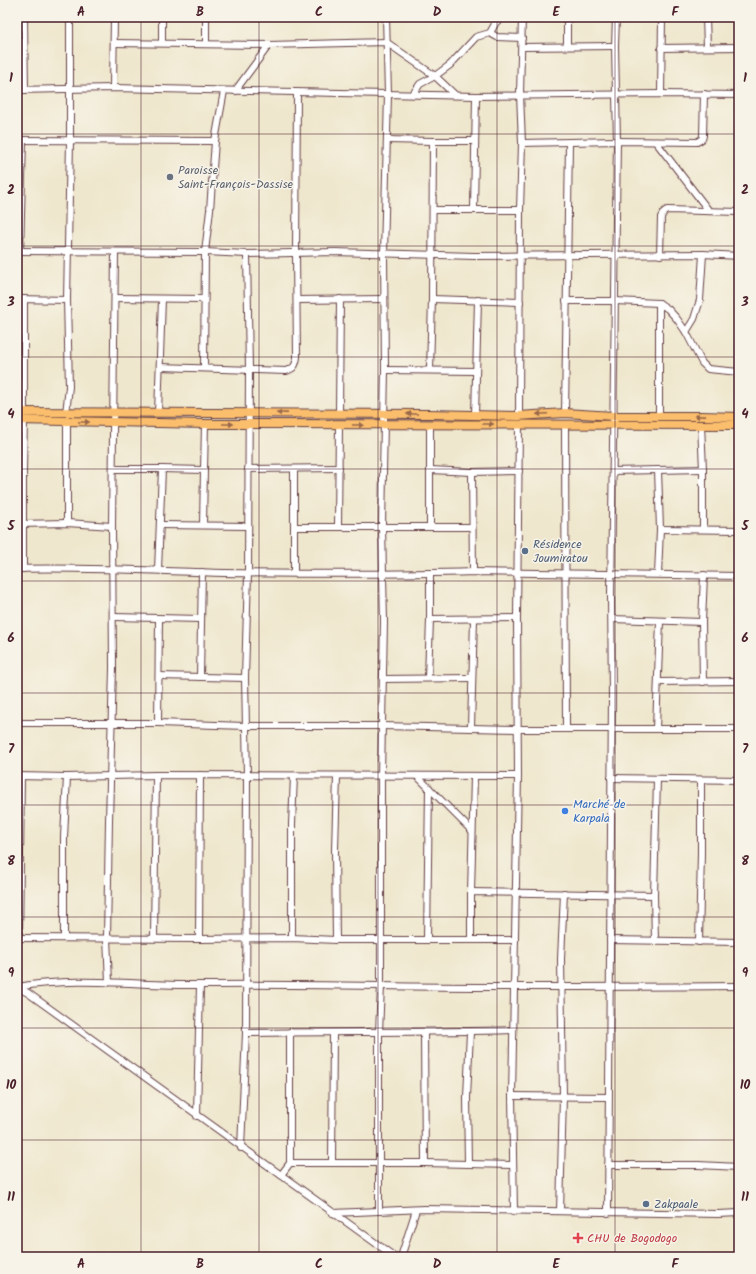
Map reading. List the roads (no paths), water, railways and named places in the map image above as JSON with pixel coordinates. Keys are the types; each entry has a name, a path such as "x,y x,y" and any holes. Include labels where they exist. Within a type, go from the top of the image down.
{"main road":[{"path":"21,416 114,412 384,414 475,416 565,424 739,425"},
{"path":"21,416 67,422 339,425 430,424 519,420 565,413 614,416 739,417"}],"street":[{"path":"24,17 20,43 24,90"},
{"path":"66,413 68,387 67,300 70,140 70,17"},
{"path":"113,88 114,17"},
{"path":"162,17 162,43"},
{"path":"206,17 206,43"},
{"path":"379,1210 379,1033 381,986 381,775 383,679 382,526 385,370 384,254 388,94 386,17"},
{"path":"413,94 420,84 435,76 450,65 476,37 490,33 496,22 503,17"},
{"path":"514,1211 512,1096 519,729 517,618 520,210 522,144 520,94 522,17"},
{"path":"567,17 567,46"},
{"path":"608,1213 612,728 611,574 614,416 616,17"},
{"path":"661,94 662,17"},
{"path":"706,17 706,47"},
{"path":"490,33 497,37 522,38"},
{"path":"114,43 269,45 386,42 435,76 454,94"},
{"path":"235,91 269,45"},
{"path":"522,47 615,46"},
{"path":"662,48 739,47"},
{"path":"17,90 113,88 454,94 476,96 520,94 739,95"},
{"path":"204,367 205,252 210,210 215,141 224,91"},
{"path":"160,367 204,367 286,371 294,368 297,357 296,252 298,92"},
{"path":"522,144 616,141 700,141 703,136 704,94"},
{"path":"474,209 474,141 476,96"},
{"path":"215,141 20,140 19,251 205,252 247,254 335,252 432,256 703,254 739,256"},
{"path":"387,140 474,141"},
{"path":"430,370 433,141"},
{"path":"656,142 709,211"},
{"path":"565,413 569,143"},
{"path":"433,210 520,210"},
{"path":"660,255 661,217 667,210 739,212"},
{"path":"109,982 107,938 114,617 112,526 114,469 115,252"},
{"path":"241,1148 246,1033 247,776 245,678 248,573 247,254"},
{"path":"686,332 694,319 700,300 703,254"},
{"path":"115,298 204,299"},
{"path":"67,300 20,299 20,569 158,570 248,573 518,572 739,576"},
{"path":"158,413 162,299"},
{"path":"340,299 340,414"},
{"path":"297,300 384,299"},
{"path":"432,299 520,302"},
{"path":"475,416 478,300"},
{"path":"566,301 659,303 668,309 686,332 702,363 708,369 739,372"},
{"path":"659,303 659,416"},
{"path":"385,370 476,371"},
{"path":"67,422 67,523"},
{"path":"203,525 205,424"},
{"path":"430,424 430,526"},
{"path":"565,424 566,729"},
{"path":"338,526 339,425"},
{"path":"701,425 704,468 702,529"},
{"path":"248,469 339,468"},
{"path":"613,471 704,468"},
{"path":"114,469 204,470"},
{"path":"158,570 162,469"},
{"path":"294,469 294,573"},
{"path":"430,470 472,472 519,471"},
{"path":"658,470 660,529 658,574"},
{"path":"472,472 473,572"},
{"path":"20,524 67,523 112,526"},
{"path":"160,525 248,526"},
{"path":"295,527 472,527"},
{"path":"660,529 739,530"},
{"path":"200,676 202,572"},
{"path":"428,678 430,573"},
{"path":"703,682 702,622 704,576"},
{"path":"114,617 201,619"},
{"path":"158,723 160,618"},
{"path":"430,619 517,618"},
{"path":"472,727 474,619"},
{"path":"612,619 702,622"},
{"path":"656,729 660,621"},
{"path":"159,676 245,678"},
{"path":"383,679 472,678"},
{"path":"658,682 739,681"},
{"path":"17,723 158,723 245,726 382,726 519,729 739,729"},
{"path":"154,938 156,775"},
{"path":"199,939 200,775"},
{"path":"515,940 18,938 19,776 518,776"},
{"path":"292,938 292,824 294,776"},
{"path":"336,940 335,850 337,776"},
{"path":"417,776 472,831"},
{"path":"64,937 64,837 67,777"},
{"path":"471,940 474,777"},
{"path":"611,778 739,780"},
{"path":"655,941 654,895 657,779"},
{"path":"699,942 701,780"},
{"path":"427,940 429,788"},
{"path":"471,892 564,894 610,893 654,895"},
{"path":"560,1211 563,1096 561,987 564,894"},
{"path":"610,940 739,942"},
{"path":"18,987 40,984 109,982 200,985 245,984 515,987 739,986"},
{"path":"197,1116 200,985"},
{"path":"18,987 395,1257"},
{"path":"246,1033 470,1032 513,1030"},
{"path":"281,1175 290,1163 290,1032"},
{"path":"332,1163 333,1032"},
{"path":"424,1032 425,1162"},
{"path":"468,1164 467,1097 470,1032"},
{"path":"512,1096 608,1097"},
{"path":"290,1163 425,1162 512,1165"},
{"path":"608,1166 698,1165 739,1167"},
{"path":"332,1213 379,1210 739,1213"},
{"path":"401,1257 416,1210"}],"place":[{"name":"Paroisse Saint-François-Dassise","path":"170,177"},
{"name":"Résidence Joumiratou","path":"525,551"},
{"name":"Marché de Karpala","path":"565,811"},
{"name":"Zakpaale","path":"646,1204"},
{"name":"CHU de Bogodogo","path":"578,1238"}]}
